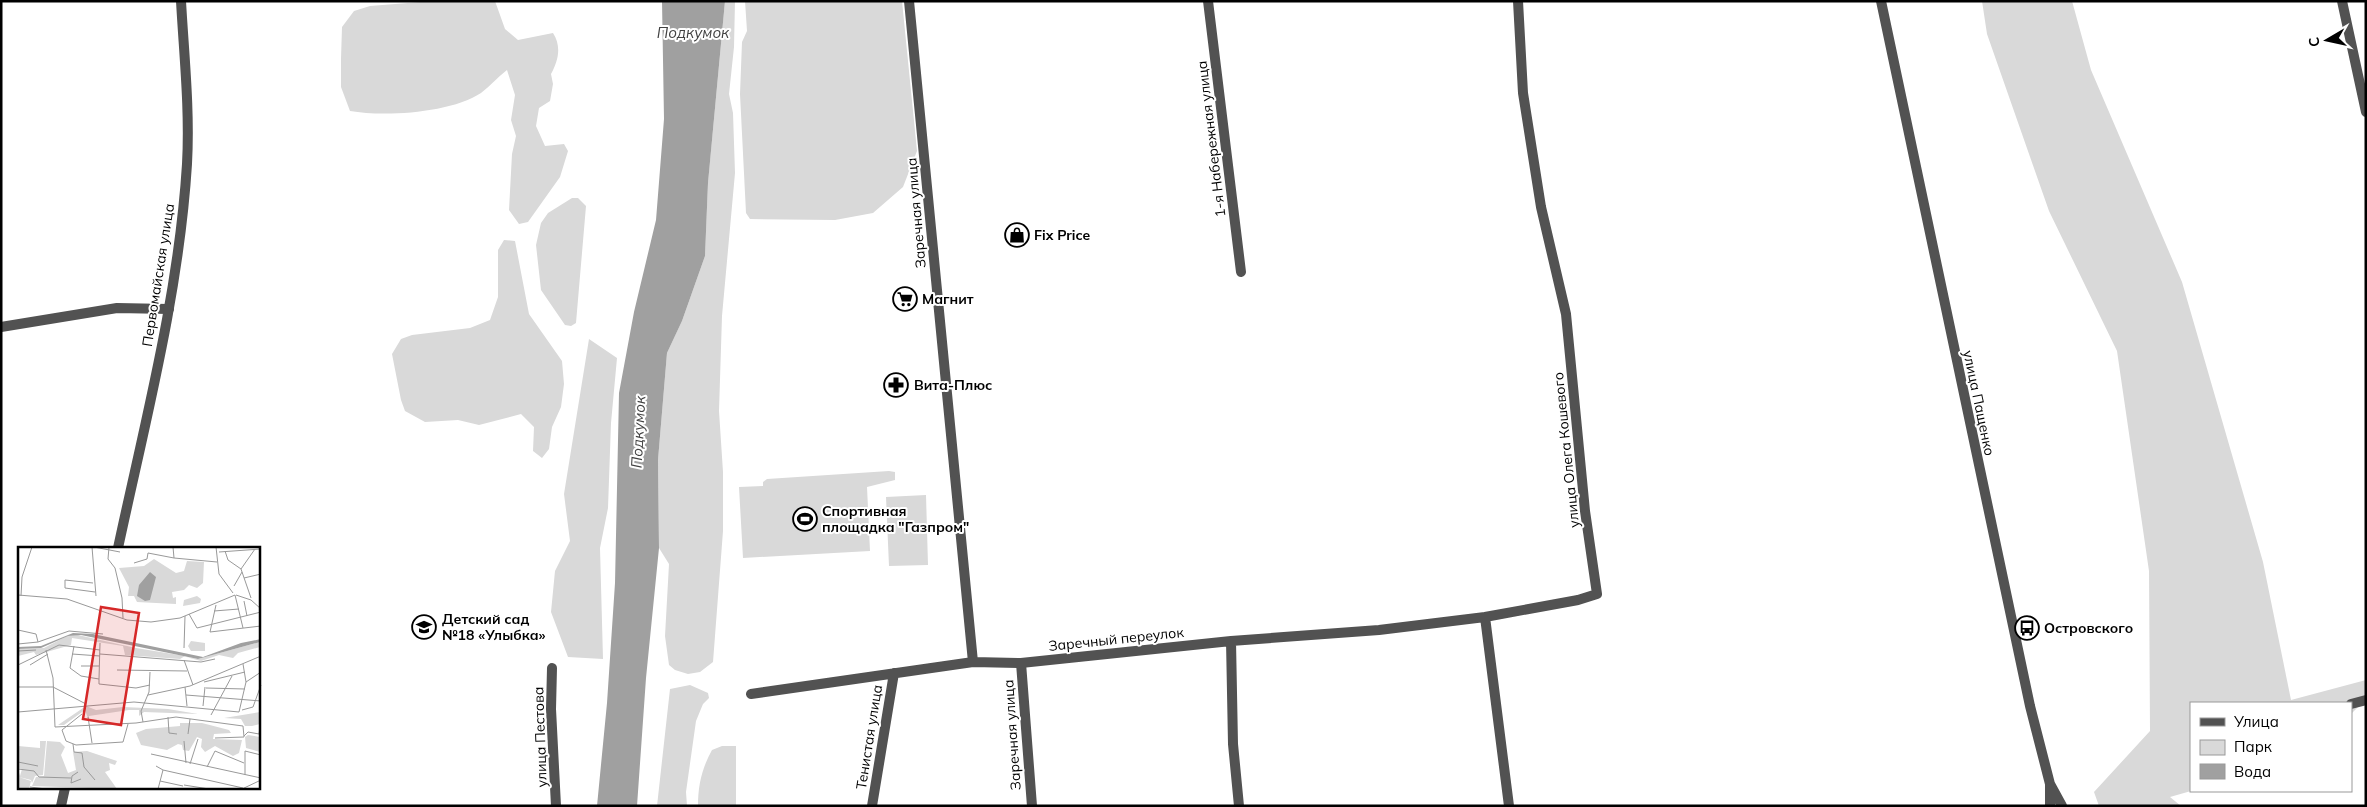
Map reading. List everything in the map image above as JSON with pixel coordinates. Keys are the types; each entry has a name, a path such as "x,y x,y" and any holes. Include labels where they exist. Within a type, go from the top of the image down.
{"street":[{"name":"Первомайская улица","path":"118,547 169,309 181,226 187,163 186,85 181,1"},
{"name":"Заречная улица","path":"909,1 973,662"},
{"name":"1-я Набережная улица","path":"1208,1 1241,272"},
{"name":"улица Олега Кошевого","path":"1485,617 1578,600 1597,594 1586,512 1566,314 1541,208 1523,92 1518,1"},
{"name":"улица Пащенко","path":"1881,1 2011,621 2050,784 2062,806"},
{"path":"2342,1 2366,112"},
{"path":"1,327 117,308 169,309"},
{"path":"1485,617 1509,806"},
{"name":"Заречный переулок","path":"751,694 973,662 1021,662 1231,641 1379,630 1485,617"},
{"path":"1231,641 1232,744 1239,806"},
{"name":"Заречная улица","path":"1021,662 1032,806"},
{"name":"улица Пестова","path":"552,668 551,708 556,806"},
{"name":"Тенистая улица","path":"872,806 894,673"},
{"path":"2352,704 2366,700"},
{"path":"2050,784 2050,806"},
{"path":"61,806 65,790"}],"green space":[{"path":"433,1 495,1 505,29 518,40 553,33 556,38 558,54 551,74 553,84 550,101 539,108 536,126 545,146 564,144 568,151 560,177 528,222 519,224 509,210 512,154 516,136 511,120 515,95 507,70 481,93 453,105 417,112 381,114 350,111 341,87 342,27 354,11 370,6"},
{"path":"725,1 735,1 734,47 729,94 733,113 735,173 722,316 719,411 723,472 723,531 713,662 700,672 688,674 675,670 669,665 665,636 669,564 659,548 658,460 667,353 682,321 705,256 708,183"},
{"path":"745,1 902,1 917,151 903,187 873,213 835,220 750,219 746,213 740,94 742,42 747,31"},
{"path":"1982,1 2072,1 2091,70 2182,282 2263,562 2291,700 2366,680 2366,699 2352,713 2352,702 2190,702 2190,791 2170,797 2181,806 2099,806 2094,792 2150,731 2149,571 2117,351 2049,211 1987,34"},
{"path":"572,198 578,198 586,206 576,323 571,326 565,325 541,290 536,245 541,223 548,213"},
{"path":"504,240 515,241 529,314 562,361 564,384 561,407 552,427 549,449 542,458 533,451 534,427 521,414 479,425 458,420 425,422 405,411 392,354 401,339 412,335 470,328 490,320 498,297 498,250"},
{"path":"589,339 617,358 611,423 608,508 600,548 603,659 568,657 551,612 555,571 570,541 564,494"},
{"name":"Спортивная площадка \"Газпром\"","path":"895,472 895,480 867,487 870,551 743,558 739,487 763,486 763,482 767,479"},
{"path":"926,495 928,565 889,566 886,497"},
{"path":"690,685 708,693 709,698 703,704 696,721 686,792 687,806 657,806 670,689"},
{"path":"722,746 736,746 736,806 698,806 703,770 712,750"}],"water":[{"name":"Подкумок","path":"662,1 725,1 708,183 705,256 682,321 667,353 658,460 659,548 646,678 637,806 597,806 607,703 615,583 619,393 634,312 656,220 664,119"}],"place":[{"name":"Fix Price","path":"1017,235"},
{"name":"Магнит","path":"905,299"},
{"name":"Вита-Плюс","path":"896,385"},
{"name":"Спортивная площадка \"Газпром\"","path":"805,519"},
{"name":"Детский сад №18 «Улыбка»","path":"424,627"},
{"name":"Островского","path":"2027,628"}]}
